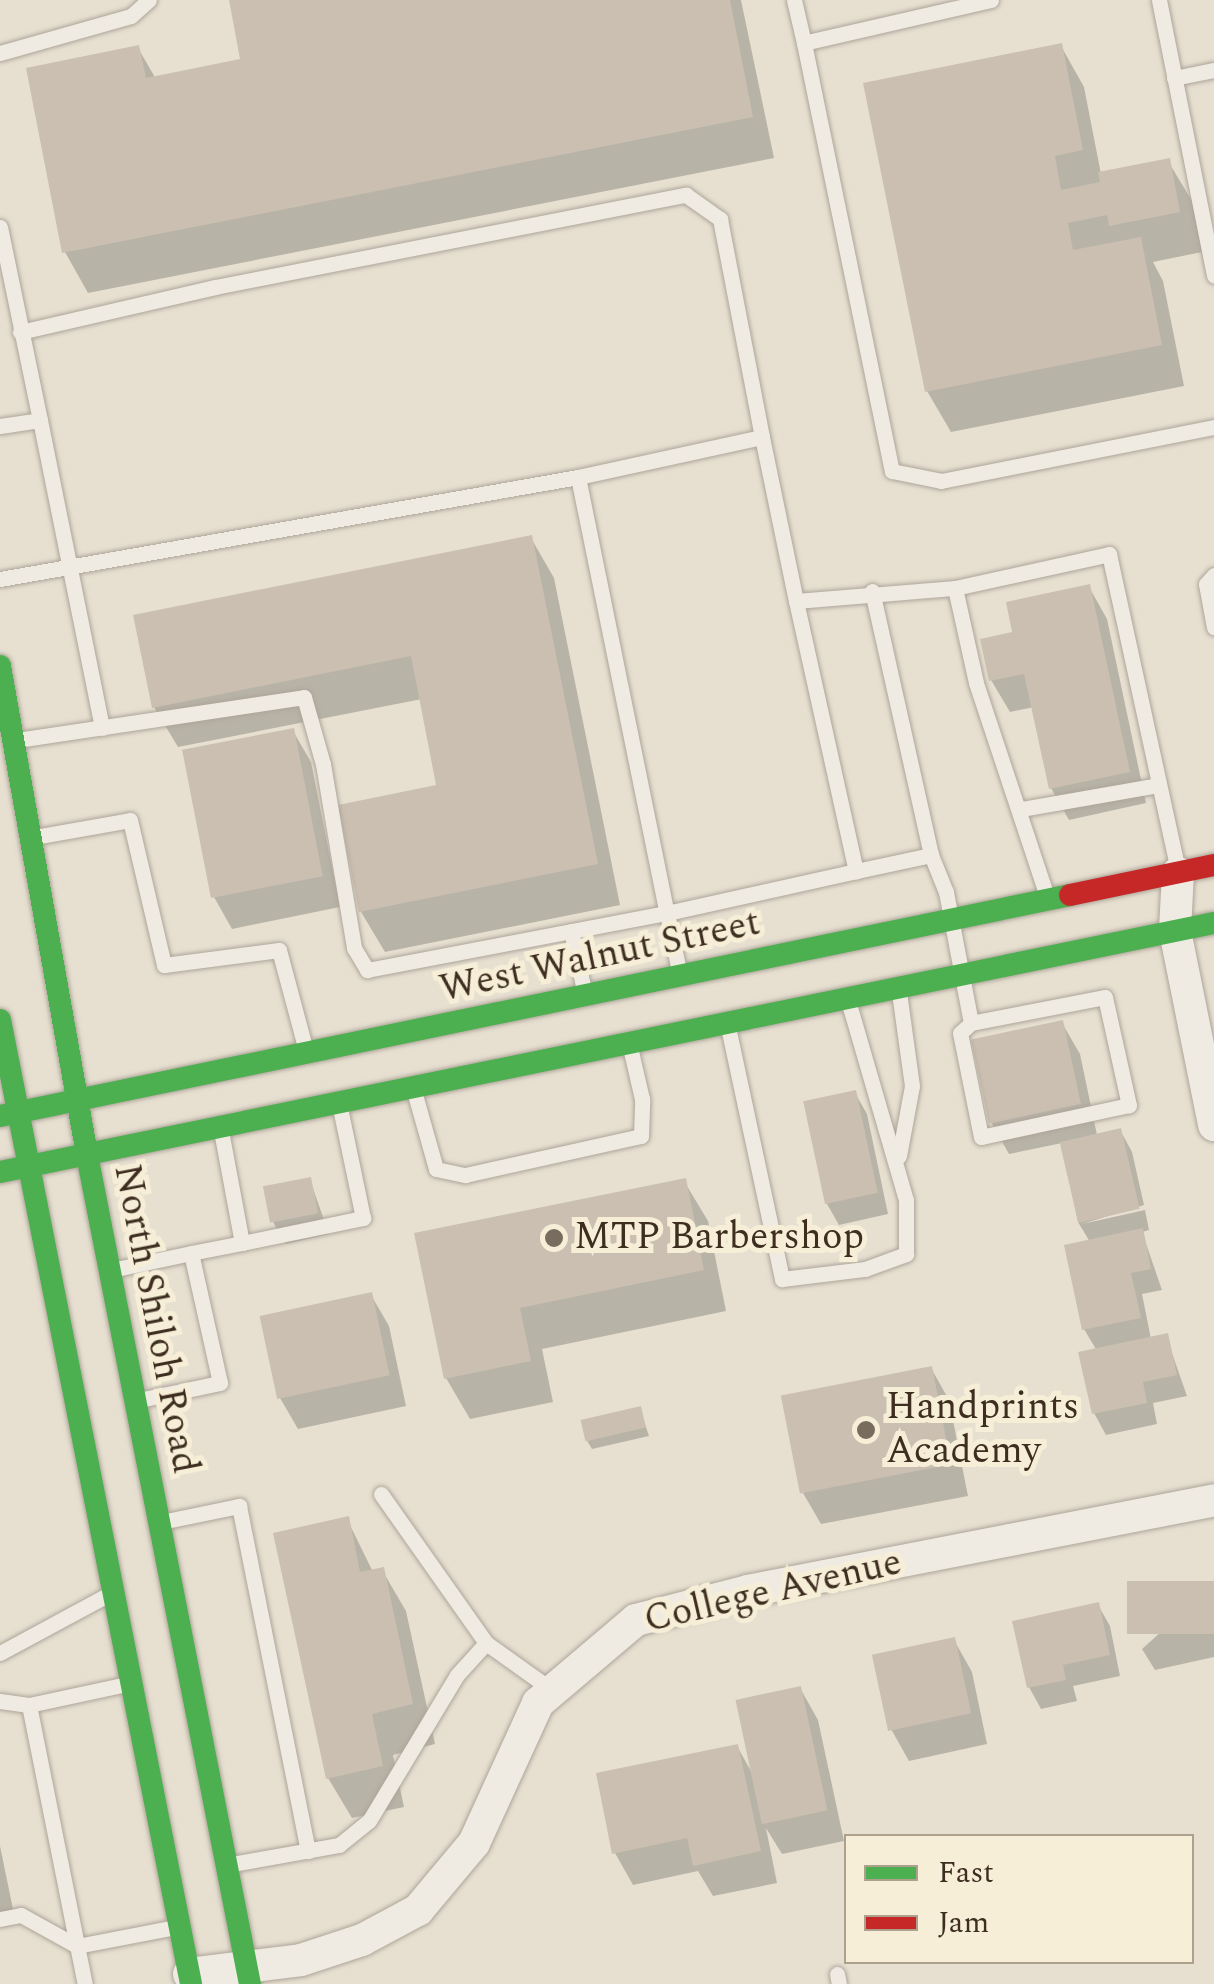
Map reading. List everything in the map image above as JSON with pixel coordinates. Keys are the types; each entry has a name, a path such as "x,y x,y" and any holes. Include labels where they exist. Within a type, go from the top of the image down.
{"main road":[{"name":"North Shiloh Road","path":"0,666 86,1155 249,1976"},
{"name":"West Walnut Street","path":"10,1114 1214,865"},
{"path":"0,1172 1214,923"},
{"path":"0,1020 10,1114 30,1166 190,1979"}],"street":[{"path":"1178,873 1175,931 1207,1058 1214,1126"},
{"name":"College Avenue","path":"190,1979 249,1976 362,1940 418,1910 474,1843 538,1703 636,1620 748,1591 1214,1500"}],"lane":[{"path":"0,53 132,16 149,0"},
{"path":"794,0 892,471 941,481 1214,427"},
{"path":"804,43 991,0"},
{"path":"1159,0 1174,78 1206,196 1214,276"},
{"path":"1174,78 1214,70"},
{"path":"20,332 215,287 686,196 720,220 796,601 856,871"},
{"path":"0,226 102,728"},
{"path":"0,426 40,420"},
{"path":"0,579 578,477 762,437"},
{"path":"578,477 680,977"},
{"path":"796,601 872,591 955,588 1109,554 1178,873"},
{"path":"1214,575 1206,584 1214,627"},
{"path":"955,588 976,682 1048,900"},
{"path":"872,591 931,855 952,918 971,1023"},
{"path":"13,741 304,697 323,764 354,948 367,970 667,913 931,855"},
{"path":"1021,809 1159,785"},
{"path":"30,838 130,820 164,964 280,950 306,1053"},
{"path":"571,930 585,996"},
{"path":"897,1165 912,1086 899,986"},
{"path":"727,1021 782,1279 865,1269 906,1254 906,1200 846,996"},
{"path":"1105,997 1129,1105 981,1137 960,1033 971,1023 1105,997"},
{"path":"412,1087 436,1170 466,1174 641,1136 642,1099 629,1042"},
{"path":"110,1271 363,1218 339,1102"},
{"path":"220,1127 242,1243"},
{"path":"135,1401 220,1383 192,1254"},
{"path":"381,1494 486,1643 552,1690"},
{"path":"160,1522 239,1506 308,1850"},
{"path":"0,1653 113,1592"},
{"path":"227,1864 339,1845 369,1821 457,1675 486,1643"},
{"path":"0,1700 29,1705 131,1683"},
{"path":"29,1705 85,1984"},
{"path":"0,1919 21,1915 78,1946 179,1926"}],"building":[{"path":"229,0 730,0 753,117 62,253 26,68 139,45 146,78 240,59"},
{"path":"1062,43 1083,150 1055,156 1061,190 1100,182 1098,172 1170,158 1180,212 1109,226 1107,215 1068,223 1073,250 1141,237 1162,345 925,392 863,83"},
{"path":"532,535 598,864 359,912 338,805 436,785 411,656 152,708 133,615"},
{"path":"1090,584 1130,772 1049,789 1024,674 989,681 980,639 1012,632 1006,602"},
{"path":"294,728 323,876 211,898 182,750"},
{"path":"1063,1020 1081,1104 989,1124 971,1040"},
{"path":"856,1090 878,1193 825,1204 803,1101"},
{"path":"1121,1128 1140,1209 1078,1223 1060,1142"},
{"path":"311,1177 318,1213 270,1223 263,1186"},
{"path":"686,1178 704,1270 520,1308 531,1361 444,1379 414,1233"},
{"path":"1143,1228 1151,1269 1131,1273 1141,1318 1082,1330 1064,1245"},
{"path":"372,1292 390,1375 277,1399 260,1316"},
{"path":"1168,1333 1177,1375 1143,1382 1147,1403 1092,1414 1078,1352"},
{"name":"Handprints Academy","path":"932,1366 951,1464 800,1494 781,1395"},
{"path":"641,1406 646,1427 586,1441 581,1420"},
{"path":"349,1516 360,1572 384,1567 413,1704 372,1714 383,1766 326,1779 273,1533"},
{"path":"1127,1581 1214,1581 1214,1634 1127,1634"},
{"path":"1099,1602 1110,1655 1063,1665 1066,1680 1027,1688 1012,1621"},
{"path":"955,1637 971,1713 888,1731 872,1655"},
{"path":"801,1686 827,1810 762,1824 735,1700"},
{"path":"738,1744 761,1851 693,1866 687,1838 612,1854 596,1773"}],"traffic: fast":[{"path":"0,666 87,1155 250,1984"},
{"path":"0,1116 1070,895"},
{"path":"0,1172 1214,923"},
{"path":"0,1020 191,1984"}],"traffic: jam":[{"path":"1070,895 1214,865"}],"place":[{"name":"MTP Barbershop","path":"554,1238"},
{"name":"Handprints Academy","path":"866,1430"}]}
